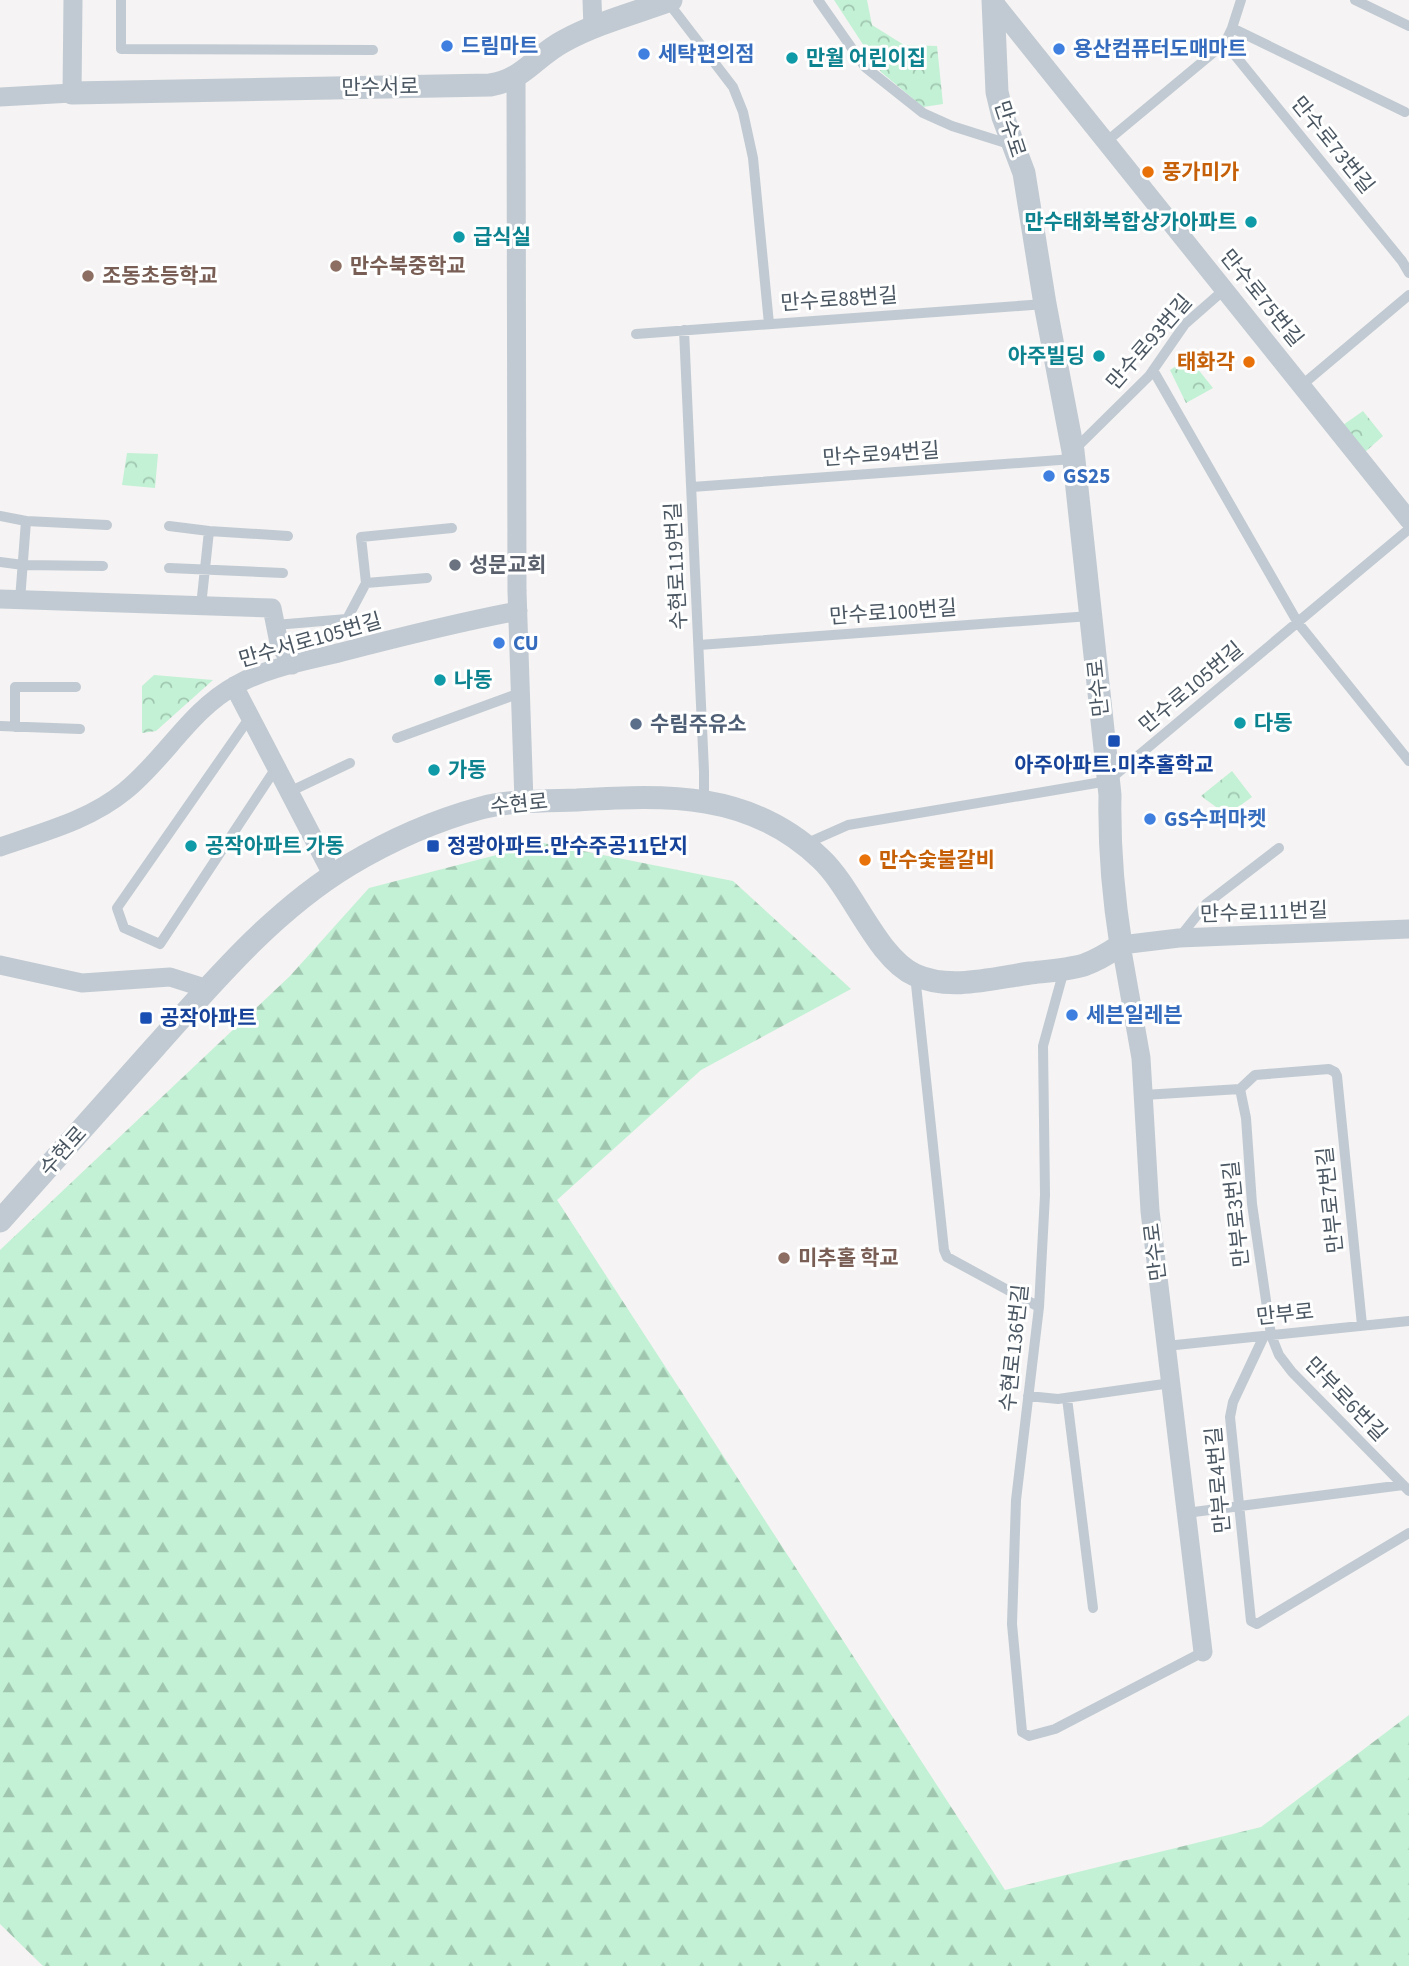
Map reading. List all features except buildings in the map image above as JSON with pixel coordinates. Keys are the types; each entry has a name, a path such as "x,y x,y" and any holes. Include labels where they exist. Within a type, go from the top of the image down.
{"street":[{"path":"0,96 72,93 72,0"},
{"path":"592,0 593,28"},
{"name":"만수서로","path":"72,93 490,85 516,77 563,41 669,1"},
{"name":"만수로","path":"993,1 997,92 1003,117 1024,173 1073,455 1108,781 1114,895 1137,1029 1144,1095 1150,1211 1203,1652"},
{"name":"만수로75번길","path":"993,1 1409,520"},
{"path":"516,77 518,611 524,802"},
{"path":"0,599 272,608 278,643 292,664"},
{"name":"만수서로105번길","path":"0,847 104,807 146,773 203,709 234,686 250,678 292,664 463,621 518,611"},
{"path":"234,686 333,876"},
{"name":"수현로","path":"0,1221 208,989 269,926 310,890 351,863 394,842 439,822 484,807 524,802 650,796 704,800 733,806 753,814 804,845 824,861 892,957 903,968 933,981 959,982 1064,969 1084,965 1121,945"},
{"name":"만수로111번길","path":"1121,945 1180,938 1409,929"},
{"path":"0,965 82,983 170,977 208,989"}],"lane":[{"path":"121,0 121,49 373,50"},
{"path":"818,0 865,66 923,113 952,126 1015,146"},
{"path":"1107,141 1225,43 1233,28 1241,0"},
{"path":"1355,0 1409,26"},
{"name":"만수서로","path":"669,1 733,87 743,112 753,158 769,324"},
{"name":"만수로73번길","path":"1233,28 1405,112"},
{"name":"만수로73번길","path":"1225,43 1409,273"},
{"name":"만수로93번길","path":"1073,455 1153,370 1185,324 1226,289"},
{"path":"1302,385 1409,295"},
{"name":"만수로88번길","path":"636,334 1045,304"},
{"name":"수현로119번길","path":"684,330 704,800"},
{"path":"1153,370 1298,623 1409,761"},
{"name":"만수로94번길","path":"692,487 1073,455"},
{"path":"0,516 26,521 107,525"},
{"path":"20,600 26,521"},
{"path":"169,526 288,536"},
{"path":"275,625 347,619 366,583 361,537 452,528"},
{"name":"만수로105번길","path":"1108,781 1409,529"},
{"path":"201,606 209,531"},
{"path":"0,562 23,565 103,566"},
{"path":"169,568 283,573"},
{"path":"366,583 427,578"},
{"name":"만수로100번길","path":"699,645 1091,616"},
{"path":"15,727 15,687 76,687"},
{"path":"397,738 520,693"},
{"path":"250,717 117,908 124,929 160,944 276,768"},
{"path":"0,726 80,729"},
{"path":"289,792 350,763"},
{"path":"804,845 848,825 1108,781"},
{"path":"1180,938 1206,904 1279,848"},
{"name":"수현로136번길","path":"1022,1732 1012,1624 1016,1500 1039,1307 1045,1195 1043,1046 1064,969"},
{"path":"915,975 947,1257 1039,1307"},
{"name":"만부로7번길","path":"1240,1089 1255,1075 1329,1069 1335,1072 1362,1325"},
{"path":"1144,1095 1240,1089"},
{"name":"만부로3번길","path":"1240,1089 1246,1118 1252,1204 1267,1335"},
{"name":"만부로","path":"1166,1346 1409,1321"},
{"name":"만부로6번길","path":"1267,1335 1292,1373 1406,1488"},
{"name":"만부로4번길","path":"1267,1335 1233,1402 1230,1417 1251,1621 1257,1624 1409,1533"},
{"path":"1028,1396 1058,1399 1171,1382"},
{"path":"1067,1398 1093,1608"},
{"name":"만부로6번길","path":"1186,1513 1406,1488"},
{"name":"만수로","path":"1022,1732 1029,1736 1055,1729 1203,1652"}],"green space":[{"path":"834,0 867,0 872,25 904,45 937,46 943,104 923,107 881,72"},
{"path":"1189,358 1213,388 1186,403 1170,370"},
{"path":"1363,411 1383,436 1365,452 1343,425"},
{"path":"127,453 158,454 155,488 122,485"},
{"path":"154,675 213,680 156,731 142,733 142,686"},
{"path":"1232,771 1252,797 1227,815 1201,796"},
{"path":"543,843 733,881 851,989 701,1070 557,1200 1005,1890 1261,1827 1409,1715 1409,1966 43,1966 0,1924 0,1250 290,976 369,888"}],"place":[{"name":"드림마트","path":"447,46"},
{"name":"용산컴퓨터도매마트","path":"1059,49"},
{"name":"세탁편의점","path":"644,54"},
{"name":"만월 어린이집","path":"792,58"},
{"name":"풍가미가","path":"1148,172"},
{"name":"만수태화복합상가아파트","path":"1251,222"},
{"name":"급식실","path":"459,237"},
{"name":"만수북중학교","path":"336,266"},
{"name":"조동초등학교","path":"88,276"},
{"name":"아주빌딩","path":"1099,356"},
{"name":"태화각","path":"1249,362"},
{"name":"GS25","path":"1049,476"},
{"name":"성문교회","path":"455,565"},
{"name":"CU","path":"499,643"},
{"name":"나동","path":"440,680"},
{"name":"다동","path":"1240,723"},
{"name":"수림주유소","path":"636,724"},
{"name":"아주아파트.미추홀학교","path":"1114,741"},
{"name":"가동","path":"434,770"},
{"name":"GS수퍼마켓","path":"1150,819"},
{"name":"공작아파트 가동","path":"191,846"},
{"name":"정광아파트.만수주공11단지","path":"433,846"},
{"name":"만수숯불갈비","path":"865,860"},
{"name":"세븐일레븐","path":"1072,1015"},
{"name":"공작아파트","path":"146,1018"},
{"name":"미추홀 학교","path":"784,1258"}]}
